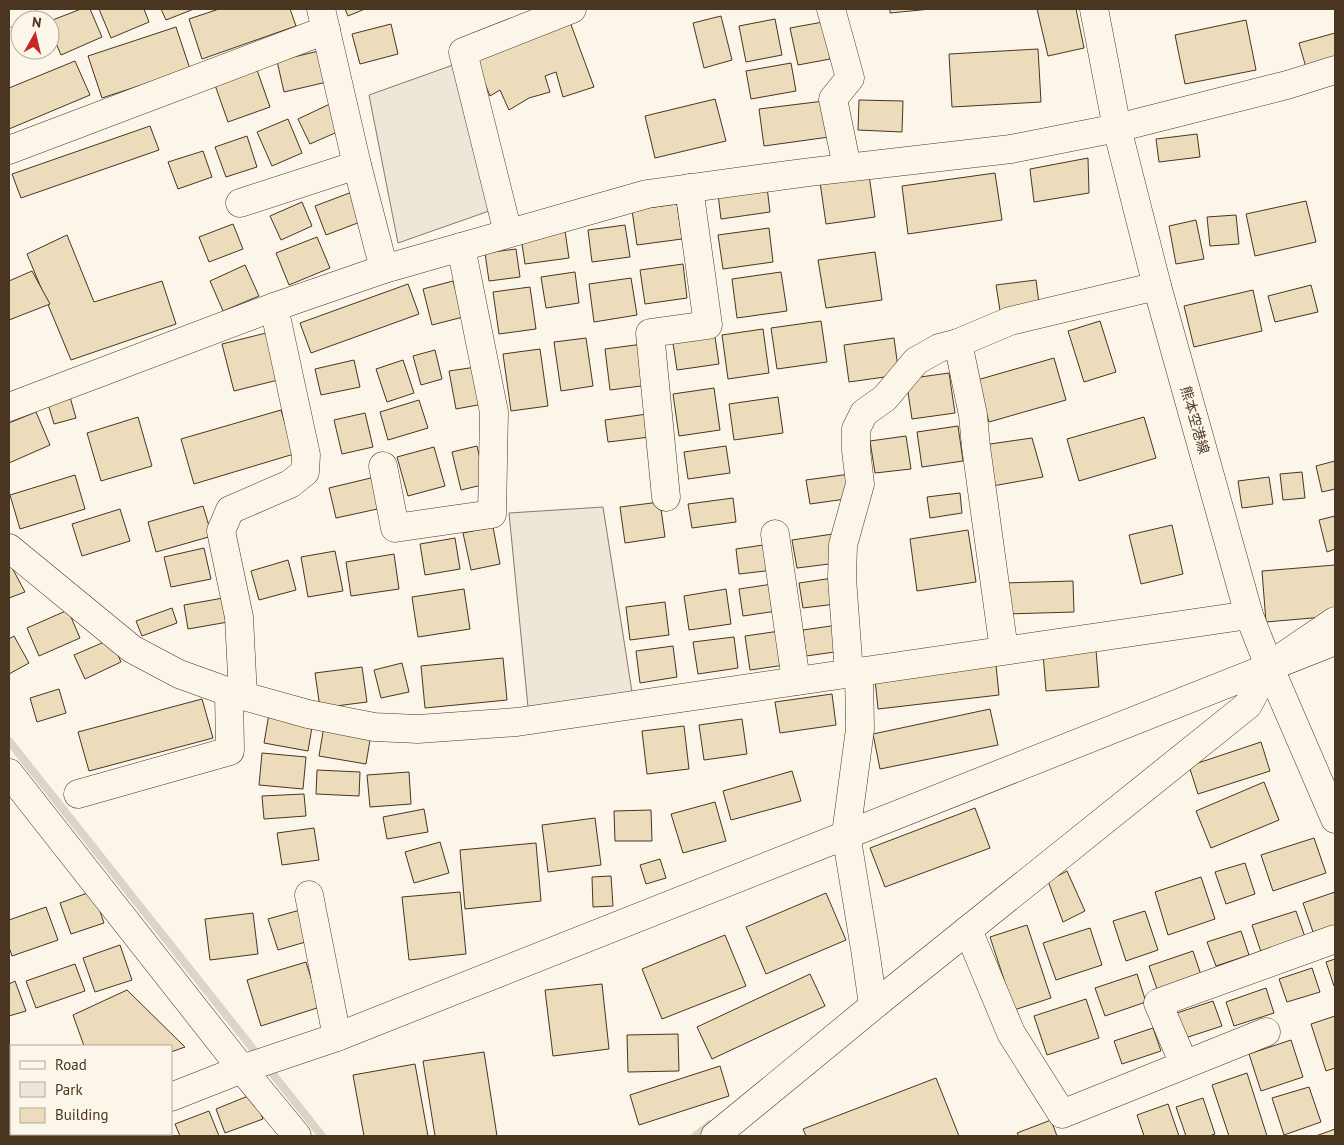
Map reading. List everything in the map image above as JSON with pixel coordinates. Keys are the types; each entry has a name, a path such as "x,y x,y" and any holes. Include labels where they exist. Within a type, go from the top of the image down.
{"street":[{"path":"9,13 22,9"},
{"path":"508,233 463,52 572,9"},
{"path":"831,9 850,78 833,99 847,167"},
{"name":"熊本空港線","path":"1094,9 1117,128 1157,286 1249,615 1335,819"},
{"path":"9,150 323,19 357,166 384,269"},
{"path":"9,407 274,307 384,269 647,194 847,167 1011,149 1117,128 1288,85 1335,70"},
{"path":"240,203 357,166"},
{"path":"666,497 650,334 708,325 689,188"},
{"path":"383,466 395,528 492,514 494,412 460,247"},
{"path":"873,1006 846,834 860,729 842,578 843,545 860,484 856,450 856,429 864,414 885,398 916,361 939,348 958,344 1010,321 1157,286"},
{"path":"78,794 230,751 236,694 239,617 221,530 230,510 290,484 305,472 306,455 274,307"},
{"path":"958,344 973,415 1004,650"},
{"path":"775,534 796,681"},
{"path":"9,548 132,649 179,674 236,694 308,714 374,727 418,729 517,722 1249,615"},
{"path":"715,1136 873,1006 1248,704 1269,666 1335,621"},
{"path":"172,1097 242,1069 337,1037 1335,641"},
{"path":"9,773 297,1136"},
{"path":"309,895 337,1037"},
{"path":"968,930 1011,1033 1062,1114 1266,1032"},
{"path":"1184,1064 1158,1003 1335,939"}],"green space":[{"path":"453,65 492,210 398,243 369,95"},
{"path":"603,507 632,692 528,707 509,513"}],"building":[{"path":"81,9 90,9 102,37 61,55 60,17"},
{"path":"99,9 144,9 149,22 111,38"},
{"path":"161,9 194,9 166,20"},
{"path":"219,9 290,9 296,26 202,59 189,19"},
{"path":"345,9 365,9 348,16"},
{"path":"890,9 931,9 890,13"},
{"path":"1037,9 1076,9 1084,48 1048,56"},
{"path":"721,16 732,60 704,68 693,23"},
{"path":"775,19 782,55 746,62 739,26"},
{"path":"1246,20 1256,70 1185,84 1175,35"},
{"path":"570,22 594,87 563,97 556,72 545,76 550,92 529,98 509,110 500,90 490,96 474,57"},
{"path":"823,22 830,59 798,65 790,28"},
{"path":"391,24 398,54 360,64 352,34"},
{"path":"176,27 190,69 102,98 88,56"},
{"path":"1335,33 1335,63 1307,71 1299,43"},
{"path":"1038,49 1041,102 952,107 949,54"},
{"path":"323,50 331,81 284,92 277,61"},
{"path":"75,61 90,95 9,129 9,88"},
{"path":"791,63 796,91 751,99 746,71"},
{"path":"257,70 270,107 228,122 215,85"},
{"path":"715,99 726,141 655,158 645,116"},
{"path":"859,100 903,101 902,132 858,130"},
{"path":"824,101 829,137 764,146 759,109"},
{"path":"332,103 344,129 310,144 298,119"},
{"path":"288,119 302,153 272,166 257,132"},
{"path":"150,126 159,150 21,198 12,174"},
{"path":"1197,134 1200,157 1159,162 1156,139"},
{"path":"247,136 257,167 226,177 215,147"},
{"path":"203,151 212,177 178,189 168,162"},
{"path":"1088,158 1089,193 1034,202 1030,169"},
{"path":"995,173 1002,220 908,234 902,186"},
{"path":"869,175 875,217 826,224 820,182"},
{"path":"767,187 770,212 721,219 718,194"},
{"path":"352,192 363,221 326,235 315,206"},
{"path":"1306,201 1316,242 1255,256 1246,214"},
{"path":"302,202 312,226 281,240 270,216"},
{"path":"677,204 682,239 637,245 632,210"},
{"path":"1236,215 1239,244 1210,246 1207,217"},
{"path":"1196,220 1204,259 1176,264 1169,226"},
{"path":"233,224 243,249 209,262 199,237"},
{"path":"625,225 630,257 592,262 588,230"},
{"path":"769,228 773,262 723,269 718,235"},
{"path":"565,231 569,258 525,264 521,237"},
{"path":"67,235 94,302 162,281 176,324 71,360 27,254"},
{"path":"317,237 330,268 289,285 276,253"},
{"path":"516,249 520,277 489,281 485,253"},
{"path":"875,252 882,300 826,308 818,260"},
{"path":"683,264 687,298 645,304 640,270"},
{"path":"245,265 259,296 223,311 210,281"},
{"path":"32,271 50,304 9,320 9,281"},
{"path":"575,272 579,303 546,308 541,277"},
{"path":"781,272 787,311 737,318 732,279"},
{"path":"631,278 637,315 594,322 589,284"},
{"path":"1036,280 1040,311 1001,317 996,285"},
{"path":"453,281 463,317 432,325 423,289"},
{"path":"408,284 419,314 311,353 300,323"},
{"path":"1311,285 1318,312 1275,322 1268,296"},
{"path":"530,287 536,329 499,334 493,292"},
{"path":"1253,290 1262,331 1194,347 1184,306"},
{"path":"821,321 827,362 777,369 771,328"},
{"path":"1100,321 1116,372 1084,382 1068,331"},
{"path":"763,329 769,373 728,379 722,335"},
{"path":"266,333 278,380 234,391 222,344"},
{"path":"715,337 719,364 677,370 673,343"},
{"path":"586,338 593,386 561,391 554,342"},
{"path":"894,338 899,375 849,382 844,345"},
{"path":"643,344 649,385 610,390 605,349"},
{"path":"540,349 548,406 511,411 503,354"},
{"path":"435,350 442,379 421,385 413,356"},
{"path":"1054,358 1066,400 989,422 977,380"},
{"path":"354,360 360,387 321,395 315,369"},
{"path":"403,360 414,393 387,402 376,369"},
{"path":"476,367 483,404 456,409 449,371"},
{"path":"949,373 955,413 912,419 906,379"},
{"path":"714,388 720,430 679,436 673,394"},
{"path":"70,397 76,418 54,424 48,404"},
{"path":"778,397 783,433 734,440 729,404"},
{"path":"419,400 428,428 388,440 380,412"},
{"path":"281,410 294,454 194,484 181,439"},
{"path":"36,412 50,445 9,463 9,423"},
{"path":"365,413 373,447 342,454 334,420"},
{"path":"647,414 650,437 608,442 605,420"},
{"path":"138,417 152,466 101,481 87,433"},
{"path":"1144,417 1156,458 1079,481 1067,439"},
{"path":"958,426 963,461 922,467 917,432"},
{"path":"906,436 911,469 875,473 870,441"},
{"path":"1032,438 1043,477 987,487 983,445"},
{"path":"477,446 486,484 461,490 452,452"},
{"path":"726,446 730,473 688,479 684,452"},
{"path":"434,447 445,486 408,496 397,457"},
{"path":"1335,461 1335,489 1322,492 1316,466"},
{"path":"1302,472 1305,498 1283,500 1280,474"},
{"path":"850,474 853,498 810,504 806,480"},
{"path":"75,475 85,509 20,529 10,495"},
{"path":"375,477 382,508 336,518 329,488"},
{"path":"1269,477 1273,504 1242,508 1238,481"},
{"path":"960,493 962,513 930,518 927,497"},
{"path":"733,498 736,522 692,528 688,504"},
{"path":"660,502 665,537 625,543 620,507"},
{"path":"203,506 212,536 156,552 148,522"},
{"path":"120,509 130,541 82,556 72,524"},
{"path":"1335,516 1335,549 1327,552 1319,520"},
{"path":"1172,525 1183,574 1141,584 1129,535"},
{"path":"493,527 500,564 471,570 463,533"},
{"path":"968,530 976,582 917,591 910,539"},
{"path":"833,534 837,563 797,568 792,540"},
{"path":"455,538 460,569 425,575 420,544"},
{"path":"770,544 774,570 739,574 736,549"},
{"path":"204,548 211,579 171,587 164,557"},
{"path":"335,551 343,591 308,597 301,557"},
{"path":"394,554 399,589 351,596 346,562"},
{"path":"288,560 296,590 259,600 251,571"},
{"path":"9,562 25,592 9,598"},
{"path":"1335,565 1335,616 1266,622 1262,571"},
{"path":"833,578 836,604 803,608 799,583"},
{"path":"1073,581 1074,612 1006,614 1004,583"},
{"path":"773,584 777,611 743,616 739,589"},
{"path":"464,589 470,629 418,637 412,597"},
{"path":"726,589 731,624 689,630 684,596"},
{"path":"223,598 228,622 188,629 184,605"},
{"path":"665,602 669,635 630,640 626,607"},
{"path":"172,608 177,623 142,636 136,621"},
{"path":"68,610 80,638 39,656 27,628"},
{"path":"838,625 842,651 806,656 803,630"},
{"path":"780,631 785,665 750,670 745,636"},
{"path":"14,636 29,663 9,674 9,639"},
{"path":"734,637 738,668 698,674 693,642"},
{"path":"111,639 121,662 85,679 74,655"},
{"path":"673,646 677,677 640,683 636,651"},
{"path":"1096,650 1099,687 1046,691 1043,653"},
{"path":"503,658 507,700 425,708 421,666"},
{"path":"402,663 409,692 381,698 374,670"},
{"path":"996,665 999,695 878,709 875,679"},
{"path":"362,667 367,702 320,708 315,673"},
{"path":"59,689 66,713 37,722 30,698"},
{"path":"832,694 836,725 780,733 775,702"},
{"path":"202,699 213,738 89,771 78,732"},
{"path":"990,709 998,745 880,769 873,734"},
{"path":"269,714 313,721 308,751 264,743"},
{"path":"742,719 747,754 704,760 699,725"},
{"path":"324,726 371,734 366,764 319,756"},
{"path":"684,726 689,769 647,774 642,731"},
{"path":"1261,742 1270,771 1198,794 1189,766"},
{"path":"262,753 306,757 303,789 259,785"},
{"path":"317,770 360,772 359,796 316,794"},
{"path":"792,771 801,801 731,820 723,791"},
{"path":"409,772 411,804 370,807 367,775"},
{"path":"1264,782 1279,820 1211,848 1196,811"},
{"path":"304,794 306,816 264,819 262,796"},
{"path":"715,802 726,841 683,853 671,814"},
{"path":"975,808 990,848 885,887 870,848"},
{"path":"424,809 428,832 387,839 383,817"},
{"path":"651,810 652,841 615,841 614,811"},
{"path":"595,818 601,865 548,872 542,825"},
{"path":"314,828 319,860 282,865 277,833"},
{"path":"1314,838 1326,873 1273,891 1261,855"},
{"path":"440,842 449,873 414,883 405,852"},
{"path":"536,843 541,901 465,909 460,850"},
{"path":"660,859 666,878 646,884 640,865"},
{"path":"1245,863 1255,894 1226,904 1215,872"},
{"path":"1067,871 1085,911 1063,922 1048,881"},
{"path":"611,876 613,906 593,907 592,877"},
{"path":"1201,877 1215,919 1168,935 1155,892"},
{"path":"93,891 104,923 71,934 60,903"},
{"path":"460,892 466,954 409,960 402,897"},
{"path":"1335,892 1335,925 1313,932 1303,903"},
{"path":"826,893 846,940 766,974 746,927"},
{"path":"46,907 58,940 12,956 9,947 9,920"},
{"path":"300,910 309,941 278,950 268,919"},
{"path":"1145,911 1158,950 1126,961 1113,921"},
{"path":"1296,911 1305,937 1261,952 1252,925"},
{"path":"253,913 258,954 210,960 205,919"},
{"path":"1027,925 1051,998 1014,1010 990,937"},
{"path":"1090,928 1102,965 1056,980 1043,943"},
{"path":"1241,931 1249,955 1216,966 1207,942"},
{"path":"725,935 746,986 662,1019 642,969"},
{"path":"120,945 132,980 95,992 83,958"},
{"path":"1193,951 1202,978 1158,992 1149,966"},
{"path":"1335,959 1335,986 1334,986 1326,962"},
{"path":"306,962 320,1007 261,1026 247,980"},
{"path":"75,964 85,991 36,1008 26,981"},
{"path":"1312,968 1320,992 1287,1002 1279,979"},
{"path":"810,974 825,1006 712,1059 697,1027"},
{"path":"1137,974 1146,1002 1105,1016 1095,988"},
{"path":"15,981 26,1011 9,1016 9,984"},
{"path":"602,984 609,1049 553,1056 545,990"},
{"path":"1266,988 1274,1013 1234,1026 1226,1002"},
{"path":"127,990 185,1047 172,1052 172,1045 84,1045 73,1015"},
{"path":"1086,999 1099,1038 1047,1055 1034,1016"},
{"path":"1213,1001 1222,1026 1185,1038 1177,1013"},
{"path":"1335,1016 1335,1068 1326,1071 1311,1024"},
{"path":"1153,1028 1161,1051 1122,1064 1114,1041"},
{"path":"678,1034 679,1071 628,1072 627,1035"},
{"path":"1291,1040 1303,1077 1261,1091 1249,1054"},
{"path":"484,1052 497,1136 435,1136 423,1061"},
{"path":"415,1064 428,1136 364,1136 353,1075"},
{"path":"720,1066 729,1096 639,1125 630,1095"},
{"path":"1247,1073 1267,1136 1229,1136 1212,1085"},
{"path":"936,1078 959,1136 806,1136 803,1129"},
{"path":"1309,1087 1321,1122 1284,1135 1272,1098"},
{"path":"253,1094 263,1119 225,1133 216,1109"},
{"path":"1203,1098 1215,1134 1209,1136 1186,1136 1176,1107"},
{"path":"1168,1104 1179,1136 1144,1136 1137,1115"},
{"path":"209,1111 219,1136 180,1136 175,1124"},
{"path":"1051,1120 1057,1136 1019,1136 1017,1133"},
{"path":"1335,1129 1335,1136 1316,1136"},
{"path":"168,1135 168,1136 136,1136"}],"waterway":[{"path":"9,741 322,1136"},
{"path":"695,1136 710,1124"}]}
